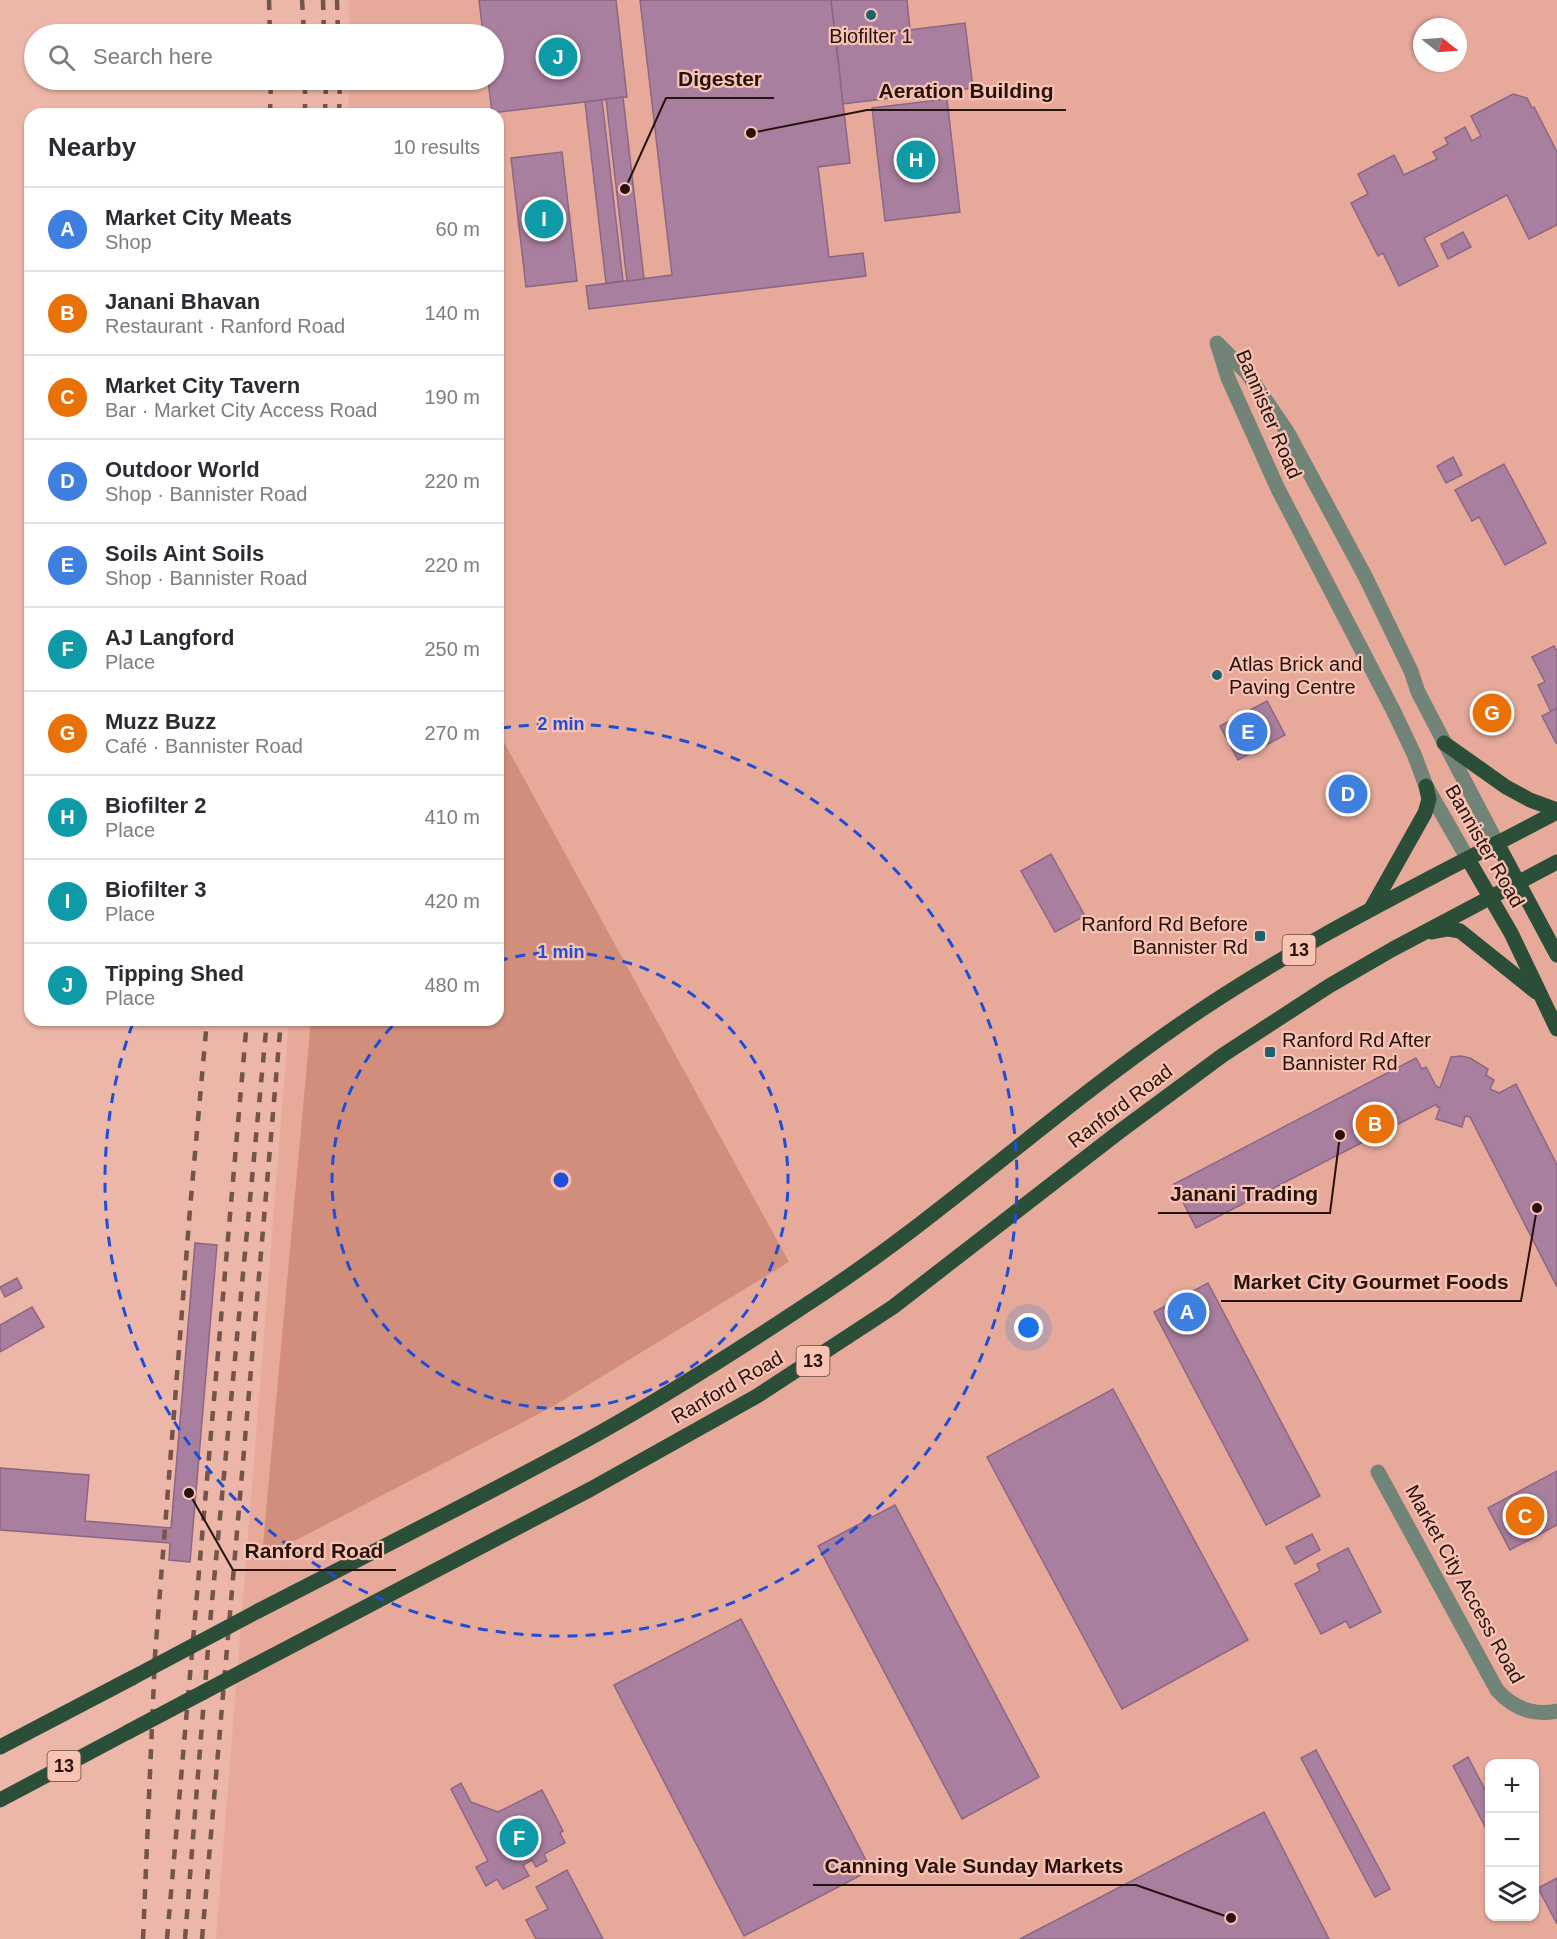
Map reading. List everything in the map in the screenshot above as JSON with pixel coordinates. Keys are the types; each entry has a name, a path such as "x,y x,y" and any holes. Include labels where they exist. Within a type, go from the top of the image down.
{"main road":[{"path":"1444,743 1506,787 1557,811"},
{"path":"1371,909 1425,813 1430,799 1426,786"},
{"name":"13","path":"1468,859 1557,811"},
{"name":"Bannister Road","path":"1497,843 1556,946"},
{"name":"Bannister Road","path":"1468,859 1510,933 1557,1029"},
{"name":"Ranford Road","path":"0,1747 574,1447 698,1374 828,1290 894,1244 1041,1127 1175,1028 1227,993 1371,909 1468,859"},
{"name":"13","path":"1490,898 1557,862"},
{"name":"Ranford Road","path":"0,1800 591,1490 757,1396 893,1307 1119,1132 1223,1055 1329,986 1420,934 1490,898"},
{"path":"1420,934 1448,929 1460,931 1541,996"}],"street":[{"name":"Bannister Road","path":"1468,859 1426,786 1393,710 1278,489 1228,378 1217,343 1247,373 1288,433 1365,576 1411,671 1418,692 1497,843"},
{"name":"Market City Access Road","path":"1378,1472 1497,1690 1507,1701 1518,1708 1542,1713 1557,1711"}],"shaded area":[{"path":"349,0 1557,0 1557,1939 216,1939 289,1026 504,1026 504,108 348,108 349,90 504,90 504,24 349,24"},
{"path":"504,742 789,1262 552,1407 279,1549 262,1555 310,1026 504,1026"}],"building":[{"path":"479,0 616,0 627,97 504,112 504,108 491,108 489,90 504,90 504,24 482,24"},
{"path":"640,0 831,0 850,163 818,167 829,257 863,253 866,276 589,309 586,286 672,275"},
{"name":"Biofilter 1","path":"831,0 907,0 910,30 836,39"},
{"path":"965,23 973,88 843,104 836,39"},
{"path":"1513,94 1527,98 1532,108 1534,107 1557,152 1557,225 1529,239 1507,195 1424,238 1438,266 1399,286 1383,253 1378,256 1351,203 1368,194 1358,174 1394,155 1404,175 1437,159 1433,152 1448,144 1445,138 1465,127 1472,141 1481,136 1471,116"},
{"path":"623,97 644,279 627,281 606,99"},
{"path":"947,99 960,212 885,221 872,108"},
{"path":"602,100 623,281 606,283 585,102"},
{"path":"562,152 577,281 526,287 511,158"},
{"path":"1463,232 1471,247 1448,259 1441,244"},
{"path":"1453,457 1462,475 1446,483 1437,466"},
{"path":"1504,464 1546,543 1505,565 1479,517 1472,521 1455,490"},
{"path":"1554,646 1557,651 1557,708 1551,712 1538,685 1545,682 1532,657"},
{"path":"1267,701 1285,735 1238,760 1220,726"},
{"path":"1557,708 1557,743 1556,743 1542,716"},
{"path":"1051,854 1085,916 1055,932 1021,871"},
{"path":"1451,1057 1470,1058 1488,1069 1486,1075 1494,1080 1490,1089 1499,1093 1516,1084 1557,1165 1557,1287 1470,1117 1465,1116 1462,1127 1436,1119 1440,1107 1437,1107 1437,1104 1196,1228 1174,1184 1416,1058 1422,1069 1426,1067 1436,1086 1440,1088"},
{"path":"195,1243 217,1245 190,1562 169,1560 170,1543 0,1530 0,1468 89,1475 85,1521 171,1528"},
{"path":"17,1278 22,1288 5,1297 0,1287"},
{"path":"1208,1283 1320,1496 1266,1525 1154,1312"},
{"path":"32,1307 44,1327 0,1352 0,1325"},
{"path":"1113,1389 1248,1640 1122,1709 987,1457"},
{"path":"1557,1471 1557,1525 1510,1550 1488,1508"},
{"path":"895,1505 1039,1777 962,1819 818,1546"},
{"path":"1312,1534 1320,1550 1295,1564 1286,1547"},
{"path":"1348,1548 1381,1612 1350,1628 1346,1621 1321,1634 1295,1584 1320,1571 1317,1564"},
{"path":"741,1619 871,1870 744,1936 614,1685"},
{"path":"1316,1750 1390,1889 1375,1897 1301,1758"},
{"path":"1468,1757 1485,1789 1485,1827 1453,1766"},
{"path":"461,1783 471,1802 498,1812 542,1790 563,1831 560,1833 565,1843 544,1854 547,1861 536,1867 532,1860 523,1865 529,1876 503,1889 497,1879 486,1886 476,1867 488,1861 451,1789"},
{"path":"1264,1812 1329,1939 1020,1939"},
{"path":"567,1870 603,1939 536,1939 526,1920 548,1909 536,1887"},
{"path":"1557,1878 1557,1924 1539,1890 1539,1887"}],"railway":[{"path":"269,0 270,24"},
{"path":"302,0 303,24"},
{"path":"323,0 324,24"},
{"path":"337,0 338,24"},
{"path":"270,108 271,90"},
{"path":"305,90 305,108"},
{"path":"325,108 326,90"},
{"path":"339,108 340,90"},
{"path":"143,1939 155,1655 206,1026"},
{"path":"167,1939 246,1026"},
{"path":"185,1939 210,1623 266,1026"},
{"path":"202,1939 280,1026"}],"place":[{"name":"Biofilter 1","path":"871,15"},
{"name":"Tipping Shed","path":"558,57"},
{"name":"Aeration Building","path":"751,133"},
{"name":"Biofilter 2","path":"916,160"},
{"name":"Digester","path":"625,189"},
{"name":"Biofilter 3","path":"544,219"},
{"name":"Atlas Brick and Paving Centre","path":"1217,675"},
{"name":"Muzz Buzz","path":"1492,713"},
{"name":"Soils Aint Soils","path":"1248,732"},
{"name":"Outdoor World","path":"1348,794"},
{"name":"Ranford Rd Before Bannister Rd","path":"1260,936"},
{"name":"Ranford Rd After Bannister Rd","path":"1270,1052"},
{"name":"Janani Bhavan","path":"1375,1124"},
{"name":"Janani Trading","path":"1340,1135"},
{"name":"Market City Gourmet Foods","path":"1537,1208"},
{"name":"Market City Meats","path":"1187,1312"},
{"name":"Ranford Road","path":"189,1493"},
{"name":"Market City Tavern","path":"1525,1516"},
{"name":"AJ Langford","path":"519,1838"},
{"name":"Canning Vale Sunday Markets","path":"1231,1918"}]}
